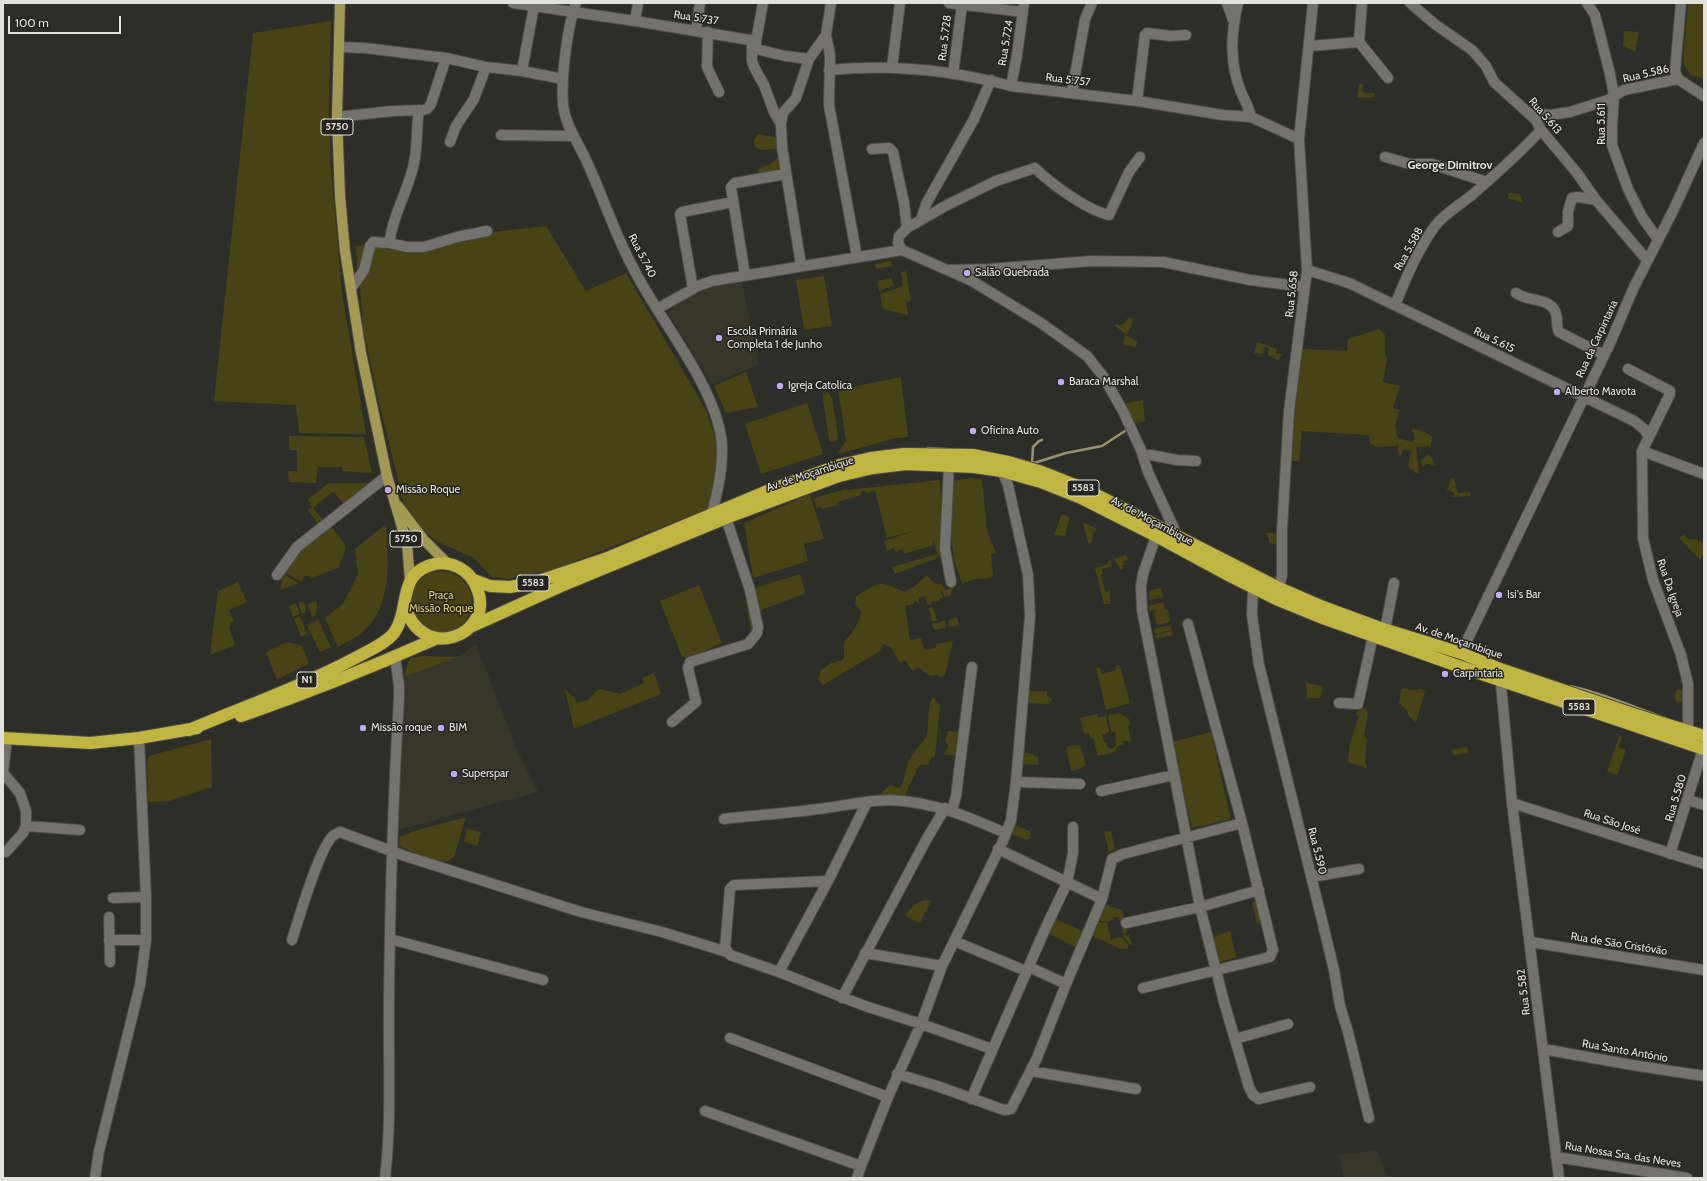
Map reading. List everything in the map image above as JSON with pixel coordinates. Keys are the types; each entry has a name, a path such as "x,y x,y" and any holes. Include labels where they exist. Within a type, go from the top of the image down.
{"highway":[{"name":"Av. de Moçambique","path":"474,580 490,586 510,587 533,583 605,559 712,513 840,465 871,458 904,454 973,455 1042,472 1085,489 1279,588 1324,607 1385,630 1461,653 1500,674 1703,749"},
{"name":"Av. de Moçambique","path":"470,627 561,586 812,484 873,468 906,464 985,468 1002,471 1041,482 1081,498 1253,588 1320,617 1373,636 1704,736"},
{"path":"410,580 426,566 436,563 447,563 458,566 467,572 474,580 479,592 480,604 477,616 470,627"},
{"name":"N1","path":"410,580 405,592 405,606 408,618 414,627 424,634 436,639"},
{"name":"N1","path":"189,730 324,674 376,647 394,633 405,606"},
{"name":"N1","path":"5,738 90,743 139,738 189,730 230,720 270,706 436,639 448,639 460,635 470,627"}],"main road":[{"name":"5750","path":"340,3 337,117 340,196 347,266 352,287 361,353 387,476 407,544 410,580"},
{"path":"394,501 424,540 447,563"}],"street":[{"name":"Rua 5.737","path":"513,3 534,6 574,7 635,21 754,40"},
{"path":"635,21 638,3"},
{"path":"696,31 700,3"},
{"path":"763,3 754,40 752,61 764,85 774,112 781,124"},
{"path":"832,3 826,35 830,55 829,105 857,257"},
{"path":"892,67 900,3"},
{"path":"1072,92 1085,19 1092,3"},
{"path":"1227,3 1230,7 1234,24"},
{"path":"1238,3 1234,24 1232,53 1241,91 1249,106 1251,118"},
{"name":"Rua 5.658","path":"1279,588 1282,575 1282,530 1290,411 1307,270 1299,139 1310,46 1313,3"},
{"path":"1362,3 1359,42 1388,78"},
{"name":"Rua 5.613","path":"1410,3 1436,25 1472,50 1486,66 1494,82 1529,113 1541,130 1577,172 1596,200 1647,260"},
{"name":"Rua 5.611","path":"1587,3 1594,15 1610,74 1614,96 1612,145 1628,189 1642,217 1657,238"},
{"path":"1681,3 1674,71 1678,79 1704,96"},
{"path":"956,4 1024,8"},
{"name":"Rua 5.728","path":"953,74 956,4"},
{"path":"522,71 534,6"},
{"name":"Rua 5.740","path":"574,7 563,79 563,105 574,136 586,160 628,259 688,359 714,410 722,444 722,451 721,478 712,513"},
{"name":"Rua 5.724","path":"1011,86 1024,8"},
{"path":"708,32 707,67 719,92"},
{"path":"1137,101 1145,35 1147,33 1170,36 1186,34"},
{"path":"801,265 780,135 781,124 783,113 796,98 812,55 826,35"},
{"path":"754,40 756,49 761,51 812,55"},
{"path":"1310,46 1359,42"},
{"path":"339,47 365,48 446,58 486,67 522,71 563,79"},
{"path":"337,117 393,110 427,109 431,104 446,58"},
{"path":"450,142 456,126 474,99 486,67"},
{"name":"Rua 5.757","path":"829,70 892,67 991,80 1011,86 1072,92 1137,101 1251,118 1299,139"},
{"name":"Rua 5.586","path":"1529,113 1550,116 1570,112 1608,100 1624,90 1678,79"},
{"path":"921,220 926,204 974,119 991,80"},
{"path":"389,243 394,220 410,181 418,148 416,130 419,110"},
{"name":"Rua 5.588","path":"1395,305 1425,241 1436,225 1450,211 1472,196 1541,130"},
{"path":"501,135 574,136"},
{"name":"Rua da Carpintaria","path":"1461,653 1604,355 1657,238 1673,210 1704,144"},
{"path":"872,149 889,148 893,152 904,203 907,228"},
{"path":"1385,156 1410,164 1432,164 1487,182"},
{"path":"902,250 898,243 899,236 907,228 947,204 996,181 1035,168 1068,194 1109,215 1129,172 1140,157"},
{"path":"745,275 733,202 732,185 786,174"},
{"path":"1558,232 1568,226 1568,212 1572,198 1578,197 1596,200"},
{"path":"694,290 680,214 682,212 733,202"},
{"path":"352,287 364,270 371,244 375,242 408,247 424,247 457,237 487,231"},
{"path":"657,309 694,290 698,286 712,281 801,265 902,250 972,281 1041,323 1087,356 1103,376 1131,427 1148,472 1177,535"},
{"path":"947,270 989,269 1092,260 1163,262 1250,280 1305,287"},
{"name":"Rua 5.615","path":"1307,270 1346,282 1634,421 1644,429 1649,437"},
{"path":"1516,293 1520,297 1544,302 1551,306 1555,311 1557,318 1556,327 1559,332 1604,355"},
{"path":"1628,369 1670,391 1670,394 1642,451 1704,474"},
{"name":"Rua Da Igreja","path":"1642,451 1643,538 1653,580 1681,655 1688,684 1688,731"},
{"path":"1143,456 1151,455 1177,460 1196,460"},
{"path":"949,465 946,549 952,582"},
{"path":"857,1178 888,1097 921,1024 942,966 1011,820 1016,782 1030,616 1030,594 1023,549 1008,485 1002,471"},
{"path":"276,575 297,547 387,476"},
{"path":"672,722 696,702 688,668 690,662 748,644 757,633 758,627 750,590 726,518"},
{"path":"1156,536 1143,574 1141,586 1142,610 1200,907 1235,1039 1249,1087 1253,1095 1259,1099 1310,1087"},
{"path":"1385,630 1394,583"},
{"name":"Rua 5.590","path":"1253,588 1252,615 1256,651 1334,970 1340,1006 1348,1032 1369,1118"},
{"path":"1143,988 1270,958 1273,954 1242,823 1188,624"},
{"path":"1339,703 1358,704 1373,636"},
{"path":"385,1178 388,1154 389,1122 388,1067 390,939 399,686 395,656"},
{"path":"842,998 925,842 948,810 957,790 972,667"},
{"name":"Rua 5.582","path":"1500,674 1512,803 1559,1178"},
{"path":"5,738 3,773 20,793 26,811 26,826 23,833 6,852"},
{"path":"95,1178 99,1151 114,1084 140,985 146,940 146,897 139,738"},
{"name":"Rua 5.580","path":"1670,854 1703,749"},
{"path":"1100,791 1174,775"},
{"path":"1016,782 1080,784"},
{"path":"724,818 825,808 880,800 910,802 948,810 1005,834"},
{"path":"1688,800 1704,805"},
{"path":"779,972 828,881 867,802"},
{"name":"Rua São José","path":"1512,803 1704,864"},
{"path":"898,1074 1004,1110 1011,1109 1031,1071 1102,899 1112,859 1123,854 1242,823"},
{"path":"26,826 80,830"},
{"path":"971,1098 1046,927 1067,883 1073,853 1073,827"},
{"path":"292,940 310,881 328,842 334,835 340,832 392,852 581,912 662,932 727,952 730,955 779,972 842,998 992,1049"},
{"path":"998,849 1102,899"},
{"path":"1311,877 1359,869"},
{"path":"727,952 725,948 730,889 734,885 828,881"},
{"path":"1126,923 1200,907 1258,890"},
{"path":"113,898 146,897"},
{"path":"109,917 110,962"},
{"path":"390,939 543,980"},
{"path":"109,940 146,940"},
{"path":"954,941 1066,984"},
{"name":"Rua de São Cristóvão","path":"1530,942 1704,970"},
{"path":"865,953 942,966"},
{"path":"1235,1039 1288,1024"},
{"path":"730,1038 888,1097"},
{"name":"Rua Santo António","path":"1543,1049 1704,1076"},
{"path":"1031,1071 1136,1089"},
{"path":"705,1111 861,1166"},
{"name":"Rua Nossa Sra. das Neves","path":"1556,1157 1687,1178"}],"shaded area":[{"name":"Escola Primária Completa 1 de Junho","path":"742,283 759,364 712,384 668,313 685,297 723,284"},
{"path":"476,644 518,752 538,792 398,830 404,677 459,657"},
{"path":"1377,1150 1387,1178 1344,1178 1339,1155"}],"green space":[{"path":"1688,3 1704,3 1704,79 1690,75 1683,62"},
{"path":"331,21 329,105 331,171 342,293 366,434 299,433 296,405 214,401 253,33"},
{"path":"1624,31 1639,32 1635,52 1623,46"},
{"path":"1359,83 1363,84 1362,92 1375,94 1375,97 1357,98"},
{"path":"758,134 778,138 777,149 760,150 755,147 754,140"},
{"path":"778,158 780,173 760,177 758,169 770,164"},
{"path":"1508,194 1520,194 1523,203 1508,198"},
{"path":"546,226 586,291 626,273 706,410 718,444 718,478 710,508 553,570 507,579 492,577 474,558 434,540 416,522 403,501 378,398 363,327 360,286 373,245 408,249 476,234"},
{"path":"368,245 360,274 357,268 356,246"},
{"path":"891,261 892,266 876,269 875,264"},
{"path":"906,271 911,301 906,302 908,315 883,309 880,294 903,286 901,272"},
{"path":"824,276 832,326 804,330 796,280"},
{"path":"892,278 893,284 895,285 879,291 878,281"},
{"path":"1128,318 1134,319 1127,335 1115,326 1116,324 1120,325 1125,323"},
{"path":"1379,329 1385,335 1385,353 1387,360 1383,382 1400,386 1393,408 1400,410 1395,426 1398,438 1412,442 1415,438 1412,429 1432,436 1431,446 1416,447 1419,473 1415,473 1413,469 1410,469 1408,466 1411,451 1403,449 1401,456 1399,455 1397,442 1396,446 1377,447 1370,443 1369,435 1302,431 1299,461 1289,461 1302,349 1347,351 1348,339"},
{"path":"1125,335 1137,341 1136,347 1123,345"},
{"path":"1257,342 1277,349 1276,353 1282,354 1278,360 1268,355 1269,348 1264,347 1263,354 1254,353"},
{"path":"746,372 758,407 726,413 714,386"},
{"path":"901,377 908,437 896,438 838,454 846,440 838,390"},
{"path":"828,392 832,398 838,435 837,440 834,442 830,441 829,438 823,400 823,393"},
{"path":"1143,400 1145,421 1132,425 1123,404"},
{"path":"807,403 823,454 761,474 745,424"},
{"path":"289,436 364,437 372,473 343,471 342,467 318,467 316,483 289,482 288,471 297,471 297,450 289,450"},
{"path":"1427,455 1431,456 1435,465 1426,464 1423,467 1421,461"},
{"path":"971,478 982,479 987,531 996,553 991,554 993,577 982,579 978,578 962,584 954,560 950,525 949,494 953,481"},
{"path":"1451,478 1454,478 1456,486 1447,491"},
{"path":"940,480 943,540 933,541 929,527 934,545 904,554 903,549 896,552 894,548 887,551 884,541 917,530 887,538 875,491 866,493 865,491 861,492 861,495 837,502 838,505 822,509 821,507 816,508 814,498 846,489"},
{"path":"329,483 371,483 345,505 334,492 331,493 313,508 324,521 319,526 308,510 312,507 308,499"},
{"path":"1456,487 1458,493 1470,492 1470,496 1449,497 1453,496 1454,492 1450,491 1452,488"},
{"path":"810,494 824,539 804,544 808,561 753,578 744,523"},
{"path":"1062,514 1070,517 1066,536 1054,535"},
{"path":"1083,522 1097,529 1093,534 1092,542 1088,543"},
{"path":"386,524 388,567 387,581 380,608 364,631 338,647 325,618 343,604 358,575 355,549"},
{"path":"329,527 332,527 345,546 344,554 338,568 312,578 309,576 304,576 301,582 284,572 305,546"},
{"path":"1266,532 1277,534 1278,545 1269,543"},
{"path":"1683,534 1689,540 1695,539 1704,544 1704,553 1700,560 1680,539"},
{"path":"934,541 943,541 944,555 938,557"},
{"path":"937,554 937,558 895,574 892,567"},
{"path":"1126,555 1128,560 1123,561 1123,569 1121,570 1114,559"},
{"path":"1110,560 1112,566 1102,569 1103,574 1101,574 1105,592 1110,591 1110,604 1104,604 1095,568 1106,565"},
{"name":"Praça Missão Roque","path":"441,571 453,573 463,580 470,590 472,602 470,614 463,624 453,631 441,633 429,631 419,624 412,614 410,602 412,590 419,580 429,573"},
{"path":"283,574 299,583 280,590"},
{"path":"800,574 805,592 803,594 759,611 755,588"},
{"path":"927,575 934,583 943,585 945,590 954,587 950,596 944,597 942,590 943,597 939,599 939,601 931,602 932,605 927,604 925,596 919,598 919,603 917,601 914,602 914,604 905,606 910,640 921,638 924,650 936,648 936,644 953,641 945,675 940,677 938,675 930,676 918,667 913,671 905,660 900,663 891,647 883,644 880,651 823,685 818,679 821,670 831,663 842,660 844,657 844,642 853,631 859,620 861,611 855,605 856,596 879,584 884,584 904,592 915,586"},
{"path":"238,582 247,602 229,610 234,621 230,623 231,626 229,627 235,645 210,655 218,591"},
{"path":"699,585 722,643 686,659 684,656 682,657 660,601"},
{"path":"1161,588 1163,597 1149,600 1149,591"},
{"path":"748,589 754,631 751,632 744,591"},
{"path":"302,601 306,607 305,612 302,614 298,603"},
{"path":"316,601 316,615 312,617 308,604"},
{"path":"1163,602 1165,610 1168,610 1170,622 1157,625 1154,613 1156,613 1155,610 1149,611 1148,606"},
{"path":"296,603 300,614 293,617 289,606"},
{"path":"933,607 937,620 932,622 929,608"},
{"path":"300,616 307,634 301,637 294,619"},
{"path":"957,617 959,625 950,627 949,620"},
{"path":"318,620 331,647 320,652 307,625"},
{"path":"945,621 946,628 934,630 932,624"},
{"path":"1171,625 1172,630 1155,634 1154,629"},
{"path":"1172,631 1173,635 1156,639 1155,635"},
{"path":"287,642 302,646 309,663 277,680 266,652"},
{"path":"423,656 459,657 404,677 411,658"},
{"path":"1120,665 1130,703 1106,710 1096,668 1100,667 1102,674 1116,670 1115,666"},
{"path":"654,673 661,694 574,729 565,690 574,697 577,703 588,700 597,690 601,689 620,694 644,683 642,678"},
{"path":"1306,683 1323,686 1320,698 1307,698"},
{"path":"1404,688 1412,690 1422,689 1425,692 1416,722 1409,717 1407,710 1399,703 1401,690"},
{"path":"1684,689 1683,703 1675,701 1676,690"},
{"path":"1029,691 1047,691 1047,696 1053,699 1048,704 1028,703"},
{"path":"933,698 935,698 937,703 940,704 935,757 932,757 928,765 920,765 918,767 905,795 897,797 877,797 890,785 900,788 902,785 907,765 927,734 929,711"},
{"path":"1358,708 1366,709 1368,714 1364,736 1367,738 1366,768 1348,762 1350,743 1359,716 1356,715"},
{"path":"1120,713 1129,719 1130,724 1128,726 1131,741 1123,741 1124,744 1118,746 1115,752 1098,756 1093,738 1091,739 1089,733 1084,734 1080,718 1097,714 1098,718 1106,716 1109,732 1102,735 1104,742 1107,742 1107,747 1112,749 1116,745 1116,739 1115,732 1112,732 1111,730 1108,715"},
{"path":"948,731 960,732 957,756 944,754 949,746 945,742"},
{"path":"1211,732 1231,819 1192,828 1172,742"},
{"path":"1619,736 1622,737 1618,747 1626,750 1617,775 1607,772"},
{"path":"211,739 212,787 169,801 148,802 147,761 149,756"},
{"path":"1080,745 1086,765 1071,771 1066,746"},
{"path":"1467,747 1468,753 1453,755 1452,750"},
{"path":"1022,752 1038,757 1038,765 1021,764"},
{"path":"466,817 454,857 447,861 443,862 433,860 398,845 400,837 414,831"},
{"path":"1014,825 1030,831 1030,838 1027,840 1011,834"},
{"path":"467,829 481,832 477,846 464,841"},
{"path":"1111,831 1115,849 1109,852 1104,832"},
{"path":"1254,897 1258,897 1265,922 1257,924 1252,902 1254,902"},
{"path":"925,900 931,901 920,923 905,916 919,902"},
{"path":"1105,905 1122,910 1127,931 1125,932 1126,936 1129,935 1132,945 1130,945 1124,937 1118,917 1114,917 1113,920 1107,922 1098,920"},
{"path":"1054,918 1084,932 1077,948 1046,932"},
{"path":"1098,922 1107,923 1111,939 1122,937 1128,945 1128,949 1121,949 1092,936"},
{"path":"1230,931 1236,957 1218,963 1213,937"}],"waterway":[{"path":"1034,463 1066,453 1102,446 1128,429"},
{"path":"1032,463 1033,447 1042,440"},
{"path":"927,448 946,449"},
{"path":"1010,457 1036,464"},
{"path":"1570,686 1606,696 1665,718"}],"place":[{"name":"Salão Quebrada","path":"967,273"},
{"name":"Escola Primária Completa 1 de Junho","path":"719,338"},
{"name":"Baraca Marshal","path":"1061,382"},
{"name":"Igreja Catolica","path":"780,386"},
{"name":"Alberto Mavota","path":"1557,392"},
{"name":"Oficina Auto","path":"973,431"},
{"name":"Missão Roque","path":"388,490"},
{"name":"Isi's Bar","path":"1499,595"},
{"name":"Carpintaria","path":"1445,674"},
{"name":"Missão roque","path":"363,728"},
{"name":"BIM","path":"441,728"},
{"name":"Superspar","path":"454,774"}],"district":[{"name":"George Dimitrov","path":"1450,165"}]}
